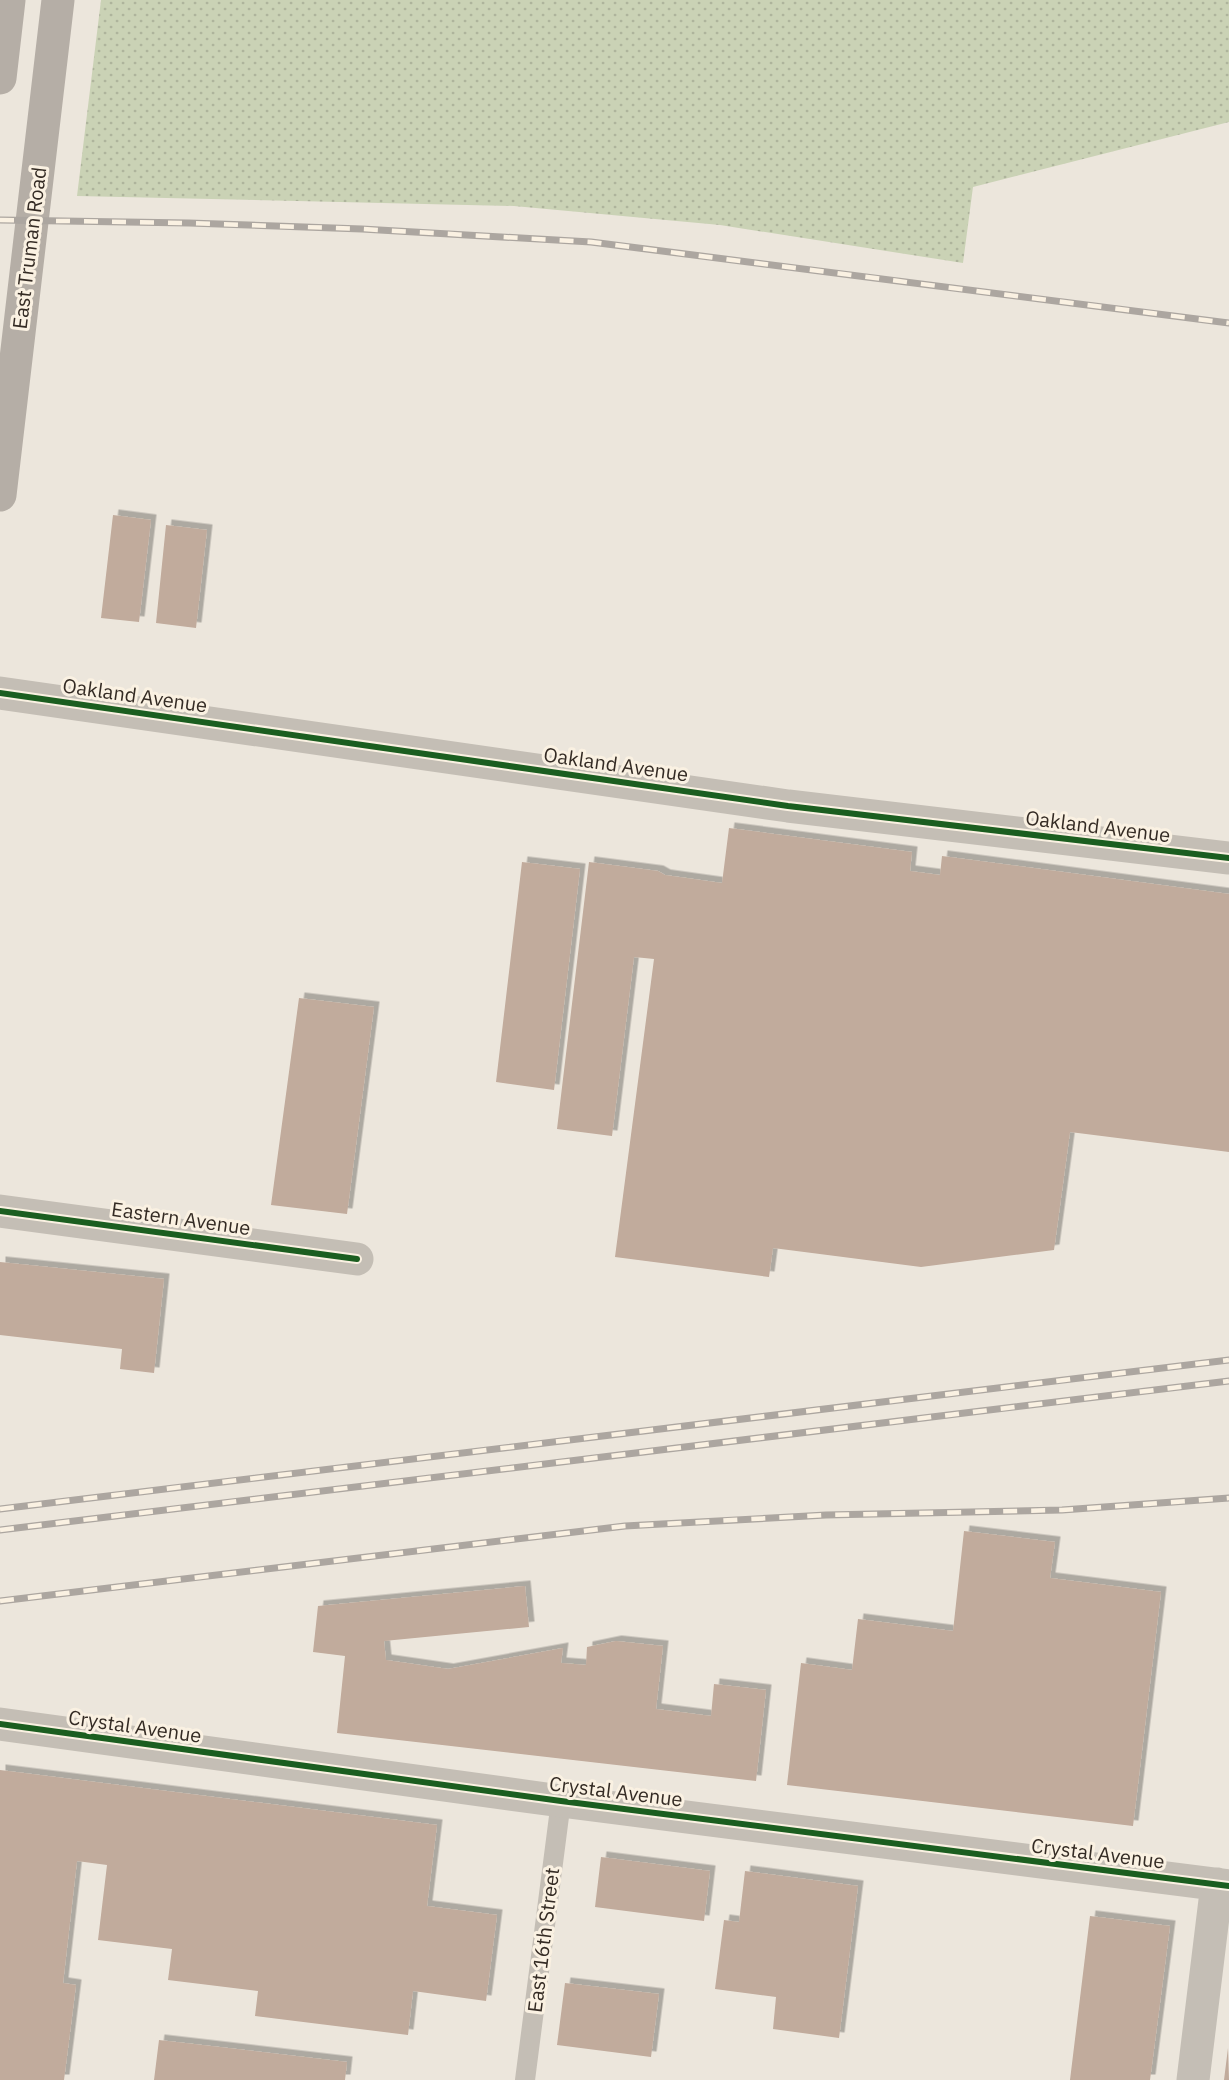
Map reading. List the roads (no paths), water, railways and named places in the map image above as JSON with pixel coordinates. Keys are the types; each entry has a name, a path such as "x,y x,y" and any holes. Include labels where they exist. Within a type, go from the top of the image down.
{"main road":[{"path":"0,78 9,0"},
{"name":"East Truman Road","path":"0,495 58,0"}],"street":[{"name":"Oakland Avenue","path":"0,693 789,806 1229,858"},
{"name":"Eastern Avenue","path":"0,1211 357,1259"},
{"name":"Crystal Avenue","path":"0,1724 561,1801 1223,1885"},
{"path":"1193,2080 1223,1885"}],"lane":[{"name":"East 16th Street","path":"525,2080 561,1801"}],"railway":[{"path":"0,220 362,229 591,242 1229,323"},
{"path":"0,1509 1229,1360"},
{"path":"0,1530 1229,1381"},
{"path":"0,1601 625,1526 826,1515 1062,1510 1229,1498"}]}
